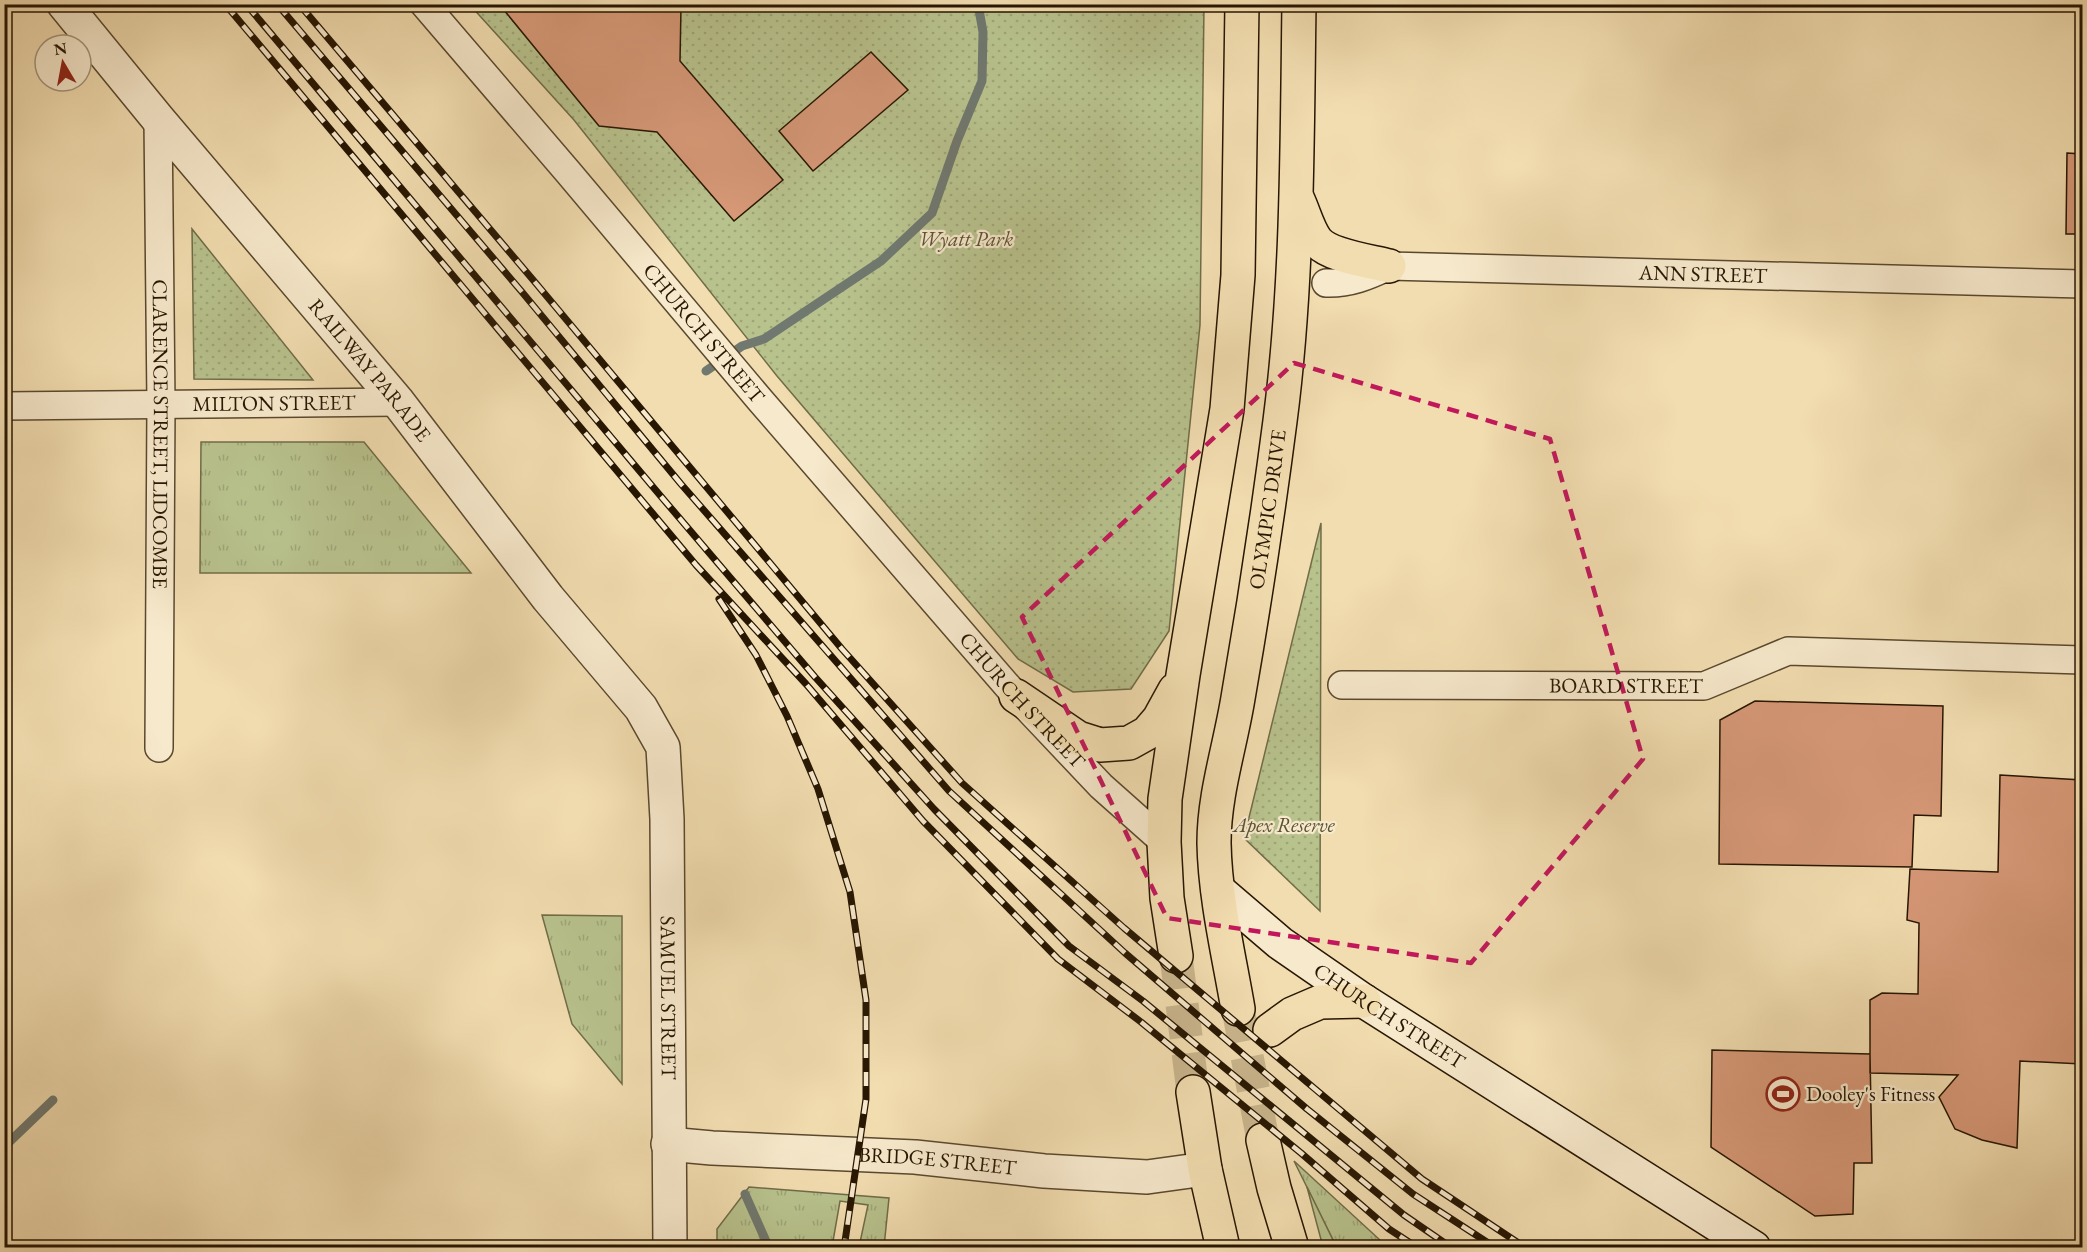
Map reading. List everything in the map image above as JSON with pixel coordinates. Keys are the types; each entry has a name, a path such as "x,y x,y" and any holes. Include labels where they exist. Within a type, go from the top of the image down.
{"highway":[{"path":"1176,956 1167,898 1164,842 1166,786 1228,398 1238,275 1242,4"},
{"name":"OLYMPIC DRIVE","path":"1238,1010 1218,890 1214,843 1218,795 1238,701 1281,418 1292,288 1296,196 1299,4"},
{"path":"1296,196 1317,241 1341,254 1389,266"},
{"path":"1016,696 1078,738 1100,746 1129,743 1147,733 1159,719 1183,675"},
{"path":"1164,842 1180,836 1199,821 1218,795"},
{"name":"CHURCH STREET","path":"1164,842 1218,890"},
{"path":"1270,1030 1292,1014 1320,1002 1364,1001"},
{"path":"1193,1092 1205,1169 1223,1248"},
{"path":"1263,1140 1274,1188 1292,1248"}],"street":[{"name":"RAILWAY PARADE","path":"64,4 158,119 398,402 548,598 641,708 663,747"},
{"name":"CHURCH STREET","path":"424,4 1016,696 1101,786 1164,842"},
{"name":"CLARENCE STREET, LIDCOMBE","path":"158,119 161,404 159,748"},
{"name":"ANN STREET","path":"1326,283 1346,282 1369,276 1389,266 2082,284"},
{"name":"MILTON STREET","path":"4,406 398,402"},
{"name":"BOARD STREET","path":"1342,685 1704,686 1788,651 2082,660"},
{"name":"SAMUEL STREET","path":"663,747 667,819 670,1248"},
{"name":"CHURCH STREET","path":"1218,890 1280,944 1364,1001 1754,1248"},
{"name":"BRIDGE STREET","path":"668,1144 915,1157 1044,1171 1148,1177 1205,1169"}],"highlighted area":[{"path":"1294,363 1550,439 1643,759 1471,963 1167,918 1022,617"}],"green space":[{"name":"Wyatt Park","path":"470,5 1204,5 1200,325 1169,631 1131,689 1073,692 1018,659 777,376 574,120"},
{"path":"192,229 313,380 194,379"},
{"path":"201,442 364,442 471,573 200,573"},
{"name":"Apex Reserve","path":"1321,523 1320,911 1244,838"},
{"path":"542,915 622,916 622,1084 572,1024"},
{"path":"1294,1161 1381,1241 1391,1247 1340,1247 1335,1244"},
{"path":"749,1187 889,1198 884,1247 859,1247 868,1205 840,1201 832,1247 717,1247 717,1229"},
{"path":"1307,1187 1335,1244 1340,1247 1323,1247"}],"building":[{"path":"499,4 685,4 681,7 680,61 783,180 734,221 657,132 599,126"},
{"path":"871,52 908,90 813,171 779,131"},
{"path":"2067,153 2082,154 2082,234 2066,234"},
{"path":"2082,338 2082,432 2081,431"},
{"path":"2080,552 2082,552 2082,648 2078,648"},
{"path":"1755,701 1943,706 1941,816 1914,815 1912,867 1719,864 1720,720"},
{"path":"2000,775 2082,780 2082,1064 2020,1061 2017,1148 1982,1140 1955,1129 1939,1097 1958,1075 1870,1073 1870,1000 1882,993 1918,994 1919,923 1907,920 1910,869 1998,872"},
{"path":"1712,1050 1870,1054 1872,1163 1854,1163 1853,1214 1815,1216 1711,1147"}],"waterway":[{"path":"706,371 742,346 764,339 881,261 932,213 957,141 982,81 983,32 978,4"},
{"path":"4,1147 53,1100"},
{"path":"745,1194 769,1248"}],"tunnel":[{"path":"1176,956 1193,1092"},
{"path":"1238,1009 1263,1140"}],"railway":[{"path":"225,4 696,565 806,684 923,821 1058,959 1141,1022 1301,1153 1389,1229 1418,1248"},
{"path":"246,4 815,677 934,809 1069,946 1143,1001 1404,1215 1452,1248"},
{"path":"277,4 522,292 681,484 949,791 1125,953 1307,1109 1413,1194 1496,1248"},
{"path":"299,4 842,649 962,783 1124,928 1422,1179 1526,1248"},
{"path":"719,599 756,655 787,716 818,789 850,892 866,1000 866,1099 844,1248"}],"place":[{"name":"Dooley's Fitness","path":"1783,1094"}]}
